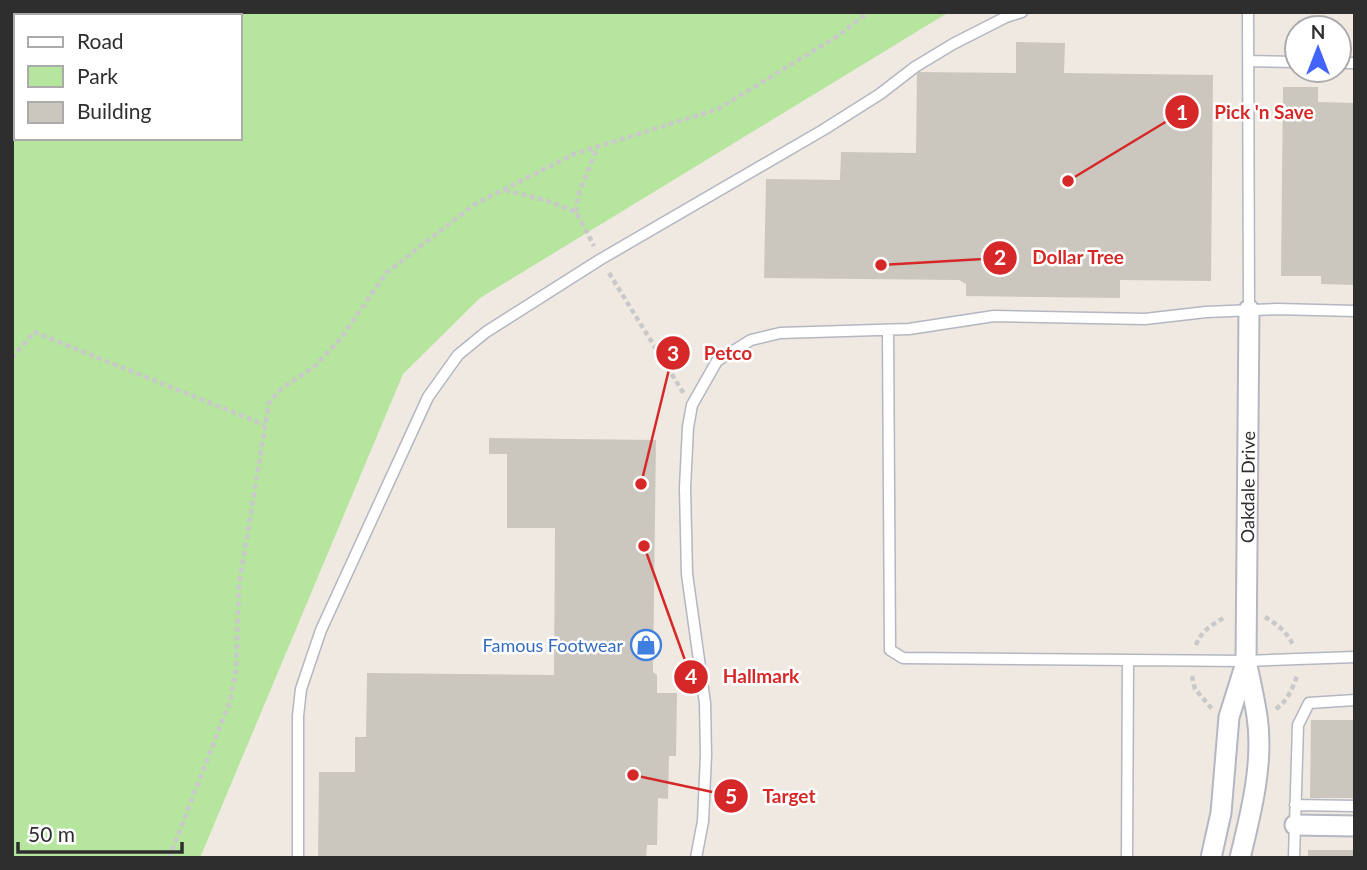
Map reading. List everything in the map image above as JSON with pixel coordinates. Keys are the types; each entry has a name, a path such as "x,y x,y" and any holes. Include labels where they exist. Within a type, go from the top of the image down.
{"street":[{"name":"Oakdale Drive","path":"1240,858 1251,814 1257,749 1257,718 1246,661 1249,310"},
{"name":"Oakdale Drive","path":"1212,858 1221,813 1229,717 1246,661"},
{"path":"1295,825 1355,826"}],"lane":[{"path":"298,858 298,716 301,689 321,631 428,397 458,355 497,324 601,259 823,130 880,94 915,66 1006,17 1022,12"},
{"path":"1248,12 1249,310"},
{"path":"1248,61 1283,62"},
{"path":"696,858 703,821 705,703 687,573 685,488 688,427 692,405 717,361 751,340 780,333 909,329 994,316 1145,318 1249,310 1355,311"},
{"path":"888,330 890,650 902,658 1246,661 1355,657"},
{"path":"1127,858 1128,660"},
{"path":"1294,858 1298,724 1309,703 1355,700"},
{"path":"1295,805 1355,806"}],"path":[{"path":"169,858 230,701 236,670 239,585 269,403 281,389 315,366 341,338 386,273 475,204 574,154 718,109 836,37 869,12"},
{"path":"594,246 576,212 578,196 597,147"},
{"path":"504,190 545,200 576,212"},
{"path":"609,273 677,387 692,405"},
{"path":"12,358 34,332 265,425"},
{"path":"1261,615 1277,624 1293,646"},
{"path":"1196,645 1209,626 1225,617"},
{"path":"1192,676 1195,689 1212,709"},
{"path":"1276,709 1293,690 1297,676"}],"green space":[{"path":"12,12 949,12 480,298 403,374 200,858 12,858"}],"building":[{"path":"1016,42 1065,43 1064,73 1213,75 1211,281 1120,280 1120,298 966,296 966,284 959,280 764,278 766,179 840,180 841,152 916,153 917,72 1016,73"},
{"path":"1283,87 1318,87 1318,102 1355,103 1355,285 1321,284 1321,276 1281,276"},
{"path":"489,438 656,440 653,672 657,675 657,693 677,693 676,756 669,756 668,799 658,798 657,845 647,845 646,858 318,858 319,772 355,772 355,737 366,737 367,673 554,675 555,528 507,528 507,454 489,454"},
{"path":"1311,720 1355,720 1355,798 1310,798"},
{"path":"1308,850 1355,850 1355,858 1308,858"}],"place":[{"name":"Pick 'n Save","path":"1068,181"},
{"name":"Dollar Tree","path":"881,265"},
{"name":"Petco","path":"641,484"},
{"name":"Hallmark","path":"644,546"},
{"name":"Famous Footwear","path":"646,645"},
{"name":"Target","path":"633,775"}]}
